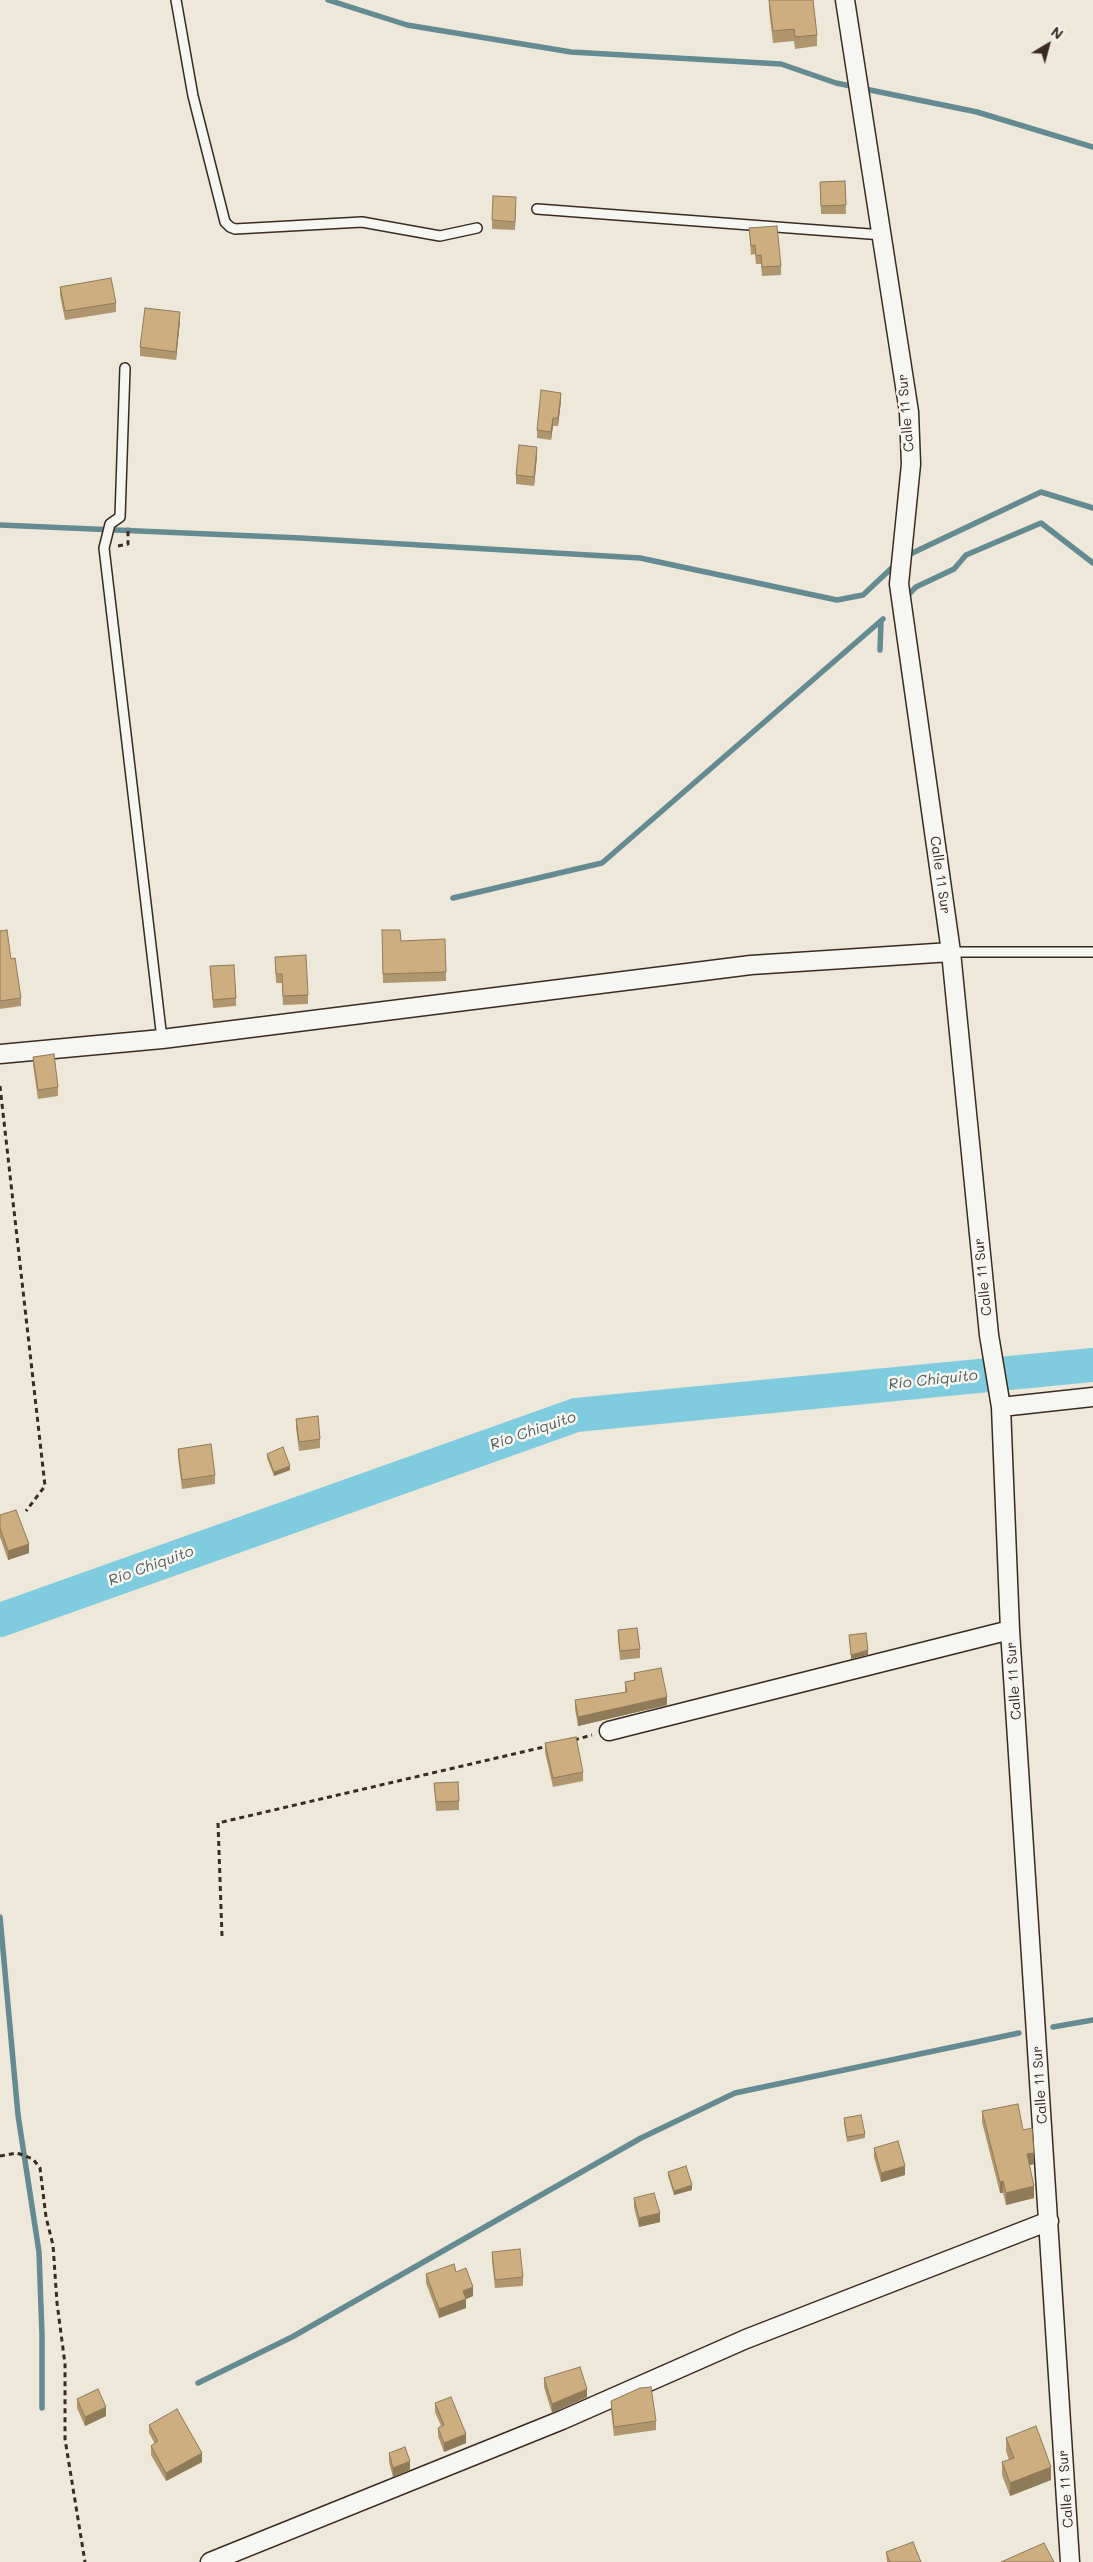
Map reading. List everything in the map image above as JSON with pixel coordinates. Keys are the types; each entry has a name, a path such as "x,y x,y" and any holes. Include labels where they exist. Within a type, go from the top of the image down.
{"street":[{"name":"Calle 11 Sur","path":"845,0 860,108 883,235 911,440 899,584 951,952 989,1335 1000,1399 1010,1630 1070,2562"},
{"path":"0,1054 162,1039 751,965 951,952"},
{"path":"1000,1399 1093,1397"},
{"path":"609,1732 1010,1630"},
{"path":"210,2562 562,2420 746,2339 1049,2221"}],"lane":[{"path":"176,0 193,96 225,222 230,227 236,229 362,222 440,236 477,228"},
{"path":"537,209 883,235"},
{"path":"125,368 120,517 112,522 104,548 162,1039"},
{"path":"951,952 1093,952"}],"path":[{"path":"128,525 128,544"},
{"path":"0,1086 46,1486 26,1511"},
{"path":"571,1740 609,1732"},
{"path":"222,1936 218,1823 552,1745"},
{"path":"0,2156 17,2153 33,2159 40,2168 46,2217 53,2245 57,2303 65,2364 65,2439 85,2562"}],"building":[{"path":"769,0 813,0 817,35 795,37 794,29 773,31"},
{"path":"845,181 846,205 821,206 820,182"},
{"path":"493,196 516,197 515,222 492,220"},
{"path":"777,226 781,266 762,267 761,255 756,256 755,245 751,246 749,228"},
{"path":"111,278 116,303 65,311 60,287"},
{"path":"145,308 180,312 176,352 140,347"},
{"path":"541,390 561,393 558,418 553,418 551,432 537,430"},
{"path":"519,445 537,447 534,477 516,475"},
{"path":"7,930 11,959 15,958 21,998 0,1001 0,931"},
{"path":"382,930 400,930 401,941 445,939 446,972 383,974"},
{"path":"306,955 308,995 283,996 282,974 276,974 275,957"},
{"path":"234,965 236,998 213,1000 210,966"},
{"path":"54,1054 58,1087 38,1090 33,1057"},
{"path":"318,1416 320,1439 299,1442 296,1419"},
{"path":"211,1444 215,1475 182,1480 178,1449"},
{"path":"283,1447 290,1466 274,1472 267,1454"},
{"path":"16,1510 29,1544 8,1551 0,1528 0,1515"},
{"path":"637,1628 640,1649 620,1651 618,1630"},
{"path":"866,1633 868,1650 851,1655 849,1635"},
{"path":"661,1668 667,1697 578,1717 575,1700 627,1692 625,1682 635,1680 634,1673"},
{"path":"576,1737 583,1772 553,1778 545,1743"},
{"path":"458,1782 459,1801 436,1802 434,1783"},
{"path":"1018,2104 1023,2130 1032,2128 1034,2153 1027,2154 1034,2186 1006,2193 1003,2181 1000,2182 982,2111"},
{"path":"861,2115 865,2134 847,2137 844,2118"},
{"path":"898,2141 905,2166 881,2173 874,2148"},
{"path":"686,2166 692,2185 674,2191 668,2172"},
{"path":"654,2193 660,2213 639,2218 634,2198"},
{"path":"520,2249 523,2277 495,2280 492,2252"},
{"path":"454,2264 456,2272 466,2268 473,2287 463,2291 466,2299 439,2309 426,2274"},
{"path":"580,2367 587,2389 552,2404 544,2378"},
{"path":"651,2387 656,2421 614,2427 611,2401 640,2388"},
{"path":"98,2389 106,2407 85,2417 77,2399"},
{"path":"451,2397 466,2434 444,2443 438,2428 444,2425 435,2403"},
{"path":"177,2409 202,2453 166,2473 151,2446 158,2441 149,2425"},
{"path":"1036,2426 1051,2467 1010,2483 1002,2462 1014,2458 1006,2438"},
{"path":"405,2447 410,2461 393,2468 389,2453"},
{"path":"913,2542 921,2562 890,2562 886,2552"},
{"path":"1044,2543 1054,2562 1001,2562"}],"waterway":[{"path":"328,0 407,25 571,52 781,64 836,83 977,112 1093,147"},
{"path":"906,556 1041,492 1093,508"},
{"path":"909,594 916,587 954,569 966,555 1041,523 1093,563"},
{"path":"0,525 301,538 640,558 837,600 863,595 897,563"},
{"path":"453,898 602,863 883,619"},
{"path":"880,650 881,621"},
{"name":"Río Chiquito","path":"0,1620 576,1415 1093,1365"},
{"path":"0,1917 18,2115 39,2252 42,2408"},
{"path":"1053,2027 1093,2020"},
{"path":"198,2383 292,2337 641,2138 735,2093 1019,2033"}]}
